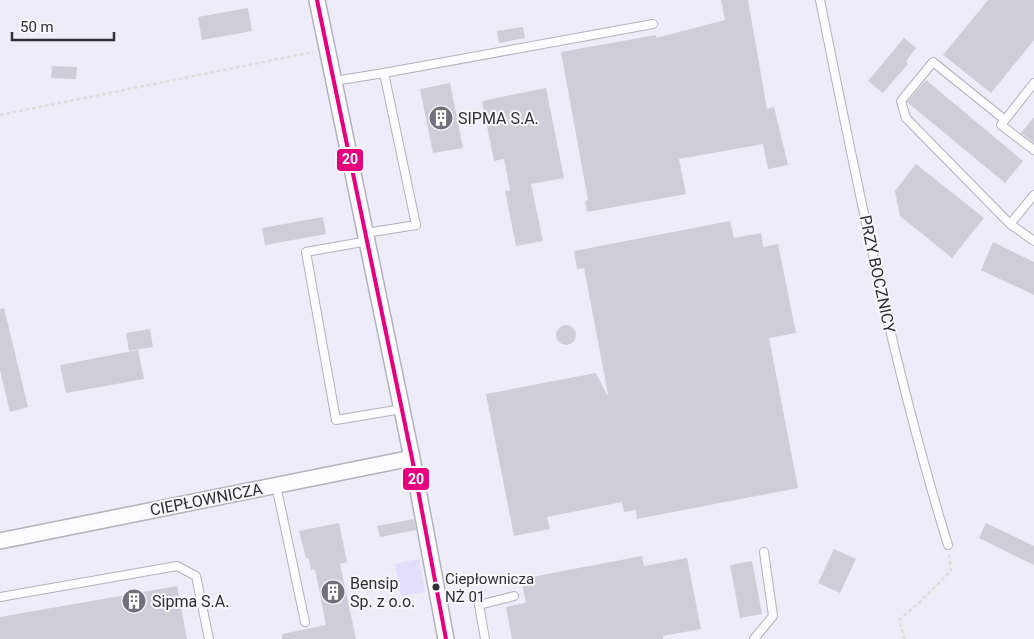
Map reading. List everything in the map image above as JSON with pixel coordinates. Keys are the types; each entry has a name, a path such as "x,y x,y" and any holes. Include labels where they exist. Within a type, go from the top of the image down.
{"street":[{"path":"317,0 412,458 446,639"},
{"name":"CIEPŁOWNICZA","path":"0,541 412,458"}],"lane":[{"name":"PRZY BOCZNICY","path":"820,0 886,312 929,485 948,545"},
{"path":"334,81 653,24"},
{"path":"1005,120 933,62 901,101 906,118 1010,224 1034,241"},
{"path":"384,72 416,225 306,252 336,420 402,409"},
{"path":"1034,84 1001,125 1034,150"},
{"path":"1010,224 1034,195"},
{"path":"276,485 305,622"},
{"path":"754,639 773,616 764,552"},
{"path":"0,597 178,566 196,576 209,639"},
{"path":"485,639 479,605 514,596"}],"path":[{"path":"0,116 317,51"},
{"path":"904,639 899,620 951,571 948,545"}],"shaded area":[{"path":"419,559 425,592 401,596 395,564"}],"building":[{"path":"721,0 748,0 767,109 774,107 788,165 768,169 763,144 679,159 686,194 587,212 585,201 588,200 561,52 656,35 656,38 725,20"},
{"path":"988,0 1034,0 1034,40 991,93 943,55"},
{"path":"248,8 252,31 202,40 198,17"},
{"path":"523,27 525,38 499,43 497,31"},
{"path":"904,38 916,48 906,61 908,64 883,93 868,81"},
{"path":"52,66 77,67 76,79 51,78"},
{"path":"926,80 1023,161 1005,183 907,102"},
{"name":"SIPMA S.A.","path":"450,83 463,148 433,153 420,89"},
{"path":"546,88 564,178 531,184 543,241 516,246 505,191 510,190 504,159 494,161 482,101"},
{"path":"1034,117 1034,143 1021,133"},
{"path":"916,164 984,218 952,258 900,216 895,191"},
{"path":"323,217 326,234 265,245 262,228"},
{"path":"730,221 734,238 761,233 763,247 778,244 796,333 769,338 798,488 637,519 636,510 624,512 622,502 547,517 550,529 514,536 486,394 596,373 608,394 584,268 577,269 574,251"},
{"path":"993,242 1034,262 1034,295 981,270"},
{"path":"4,308 28,407 10,412 0,370 0,309"},
{"path":"562,325 570,325 576,331 576,339 570,345 562,345 556,339 556,331"},
{"path":"150,329 153,347 129,351 126,333"},
{"path":"138,350 144,379 66,393 60,365"},
{"path":"414,519 416,530 380,537 377,526"},
{"name":"Bensip Sp. z o.o.","path":"339,523 347,562 340,564 356,639 282,639 282,634 326,625 315,569 311,570 309,558 306,558 299,531"},
{"path":"986,523 1034,546 1034,565 979,538"},
{"path":"834,549 856,559 840,593 818,583"},
{"path":"642,556 644,566 687,558 701,629 663,636 663,639 512,639 506,607 526,603 521,579"},
{"path":"752,561 762,614 740,618 730,565"},
{"name":"Sipma S.A.","path":"177,586 187,639 0,639 0,617"}],"transit line":[{"name":"20","path":"317,0 412,458 446,639"}],"place":[{"name":"SIPMA S.A.","path":"441,118"},
{"name":"Ciepłownicza NŻ 01","path":"436,587"},
{"name":"Bensip Sp. z o.o.","path":"333,592"},
{"name":"Sipma S.A.","path":"134,601"}]}
